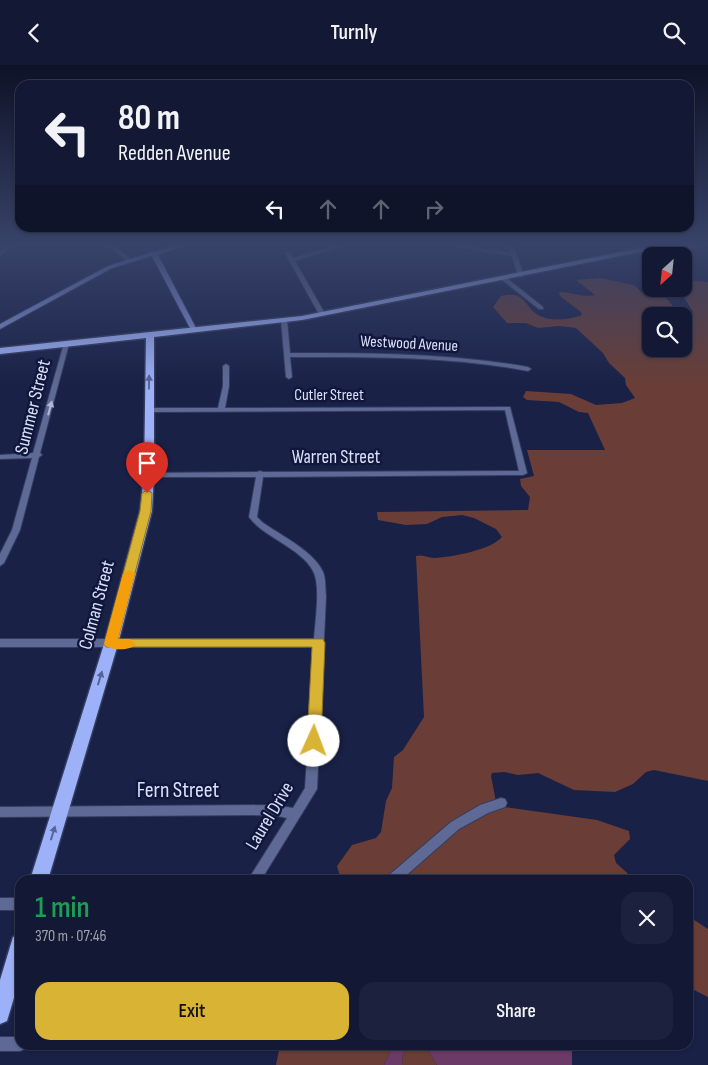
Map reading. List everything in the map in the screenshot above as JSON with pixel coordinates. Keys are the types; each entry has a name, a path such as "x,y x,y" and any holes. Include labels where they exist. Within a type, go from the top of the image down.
{"main road":[{"path":"0,327 63,293"},
{"path":"175,293 194,330"},
{"path":"0,351 284,320 432,293"},
{"name":"Colman Street","path":"40,875 111,644 146,511 149,475 150,335"},
{"path":"0,1014 15,962"}],"street":[{"path":"310,293 322,314"},
{"path":"521,293 541,308"},
{"path":"284,320 288,355 288,377"},
{"name":"Summer Street","path":"0,563 16,530 38,455 66,344"},
{"name":"Westwood Avenue","path":"288,355 403,354 509,365 528,369"},
{"path":"221,409 226,386 226,366"},
{"name":"Cutler Street","path":"149,410 508,408 523,473"},
{"path":"0,457 38,455"},
{"name":"Laurel Drive","path":"257,875 311,789 321,596 319,573 305,556 259,525 253,517 260,473"},
{"name":"Warren Street","path":"149,475 523,473"},
{"path":"0,643 318,643"},
{"path":"398,875 453,825 501,803"},
{"name":"Fern Street","path":"59,811 273,810 296,814"},
{"path":"0,812 59,811"},
{"path":"0,904 15,904"},
{"path":"0,1044 15,1044"}],"shaded area":[{"path":"559,293 586,296 595,295 592,293 642,293 642,297 666,298 674,307 642,307 642,357 692,357 693,312 692,307 690,307 684,297 692,297 692,293 708,293 708,781 654,770 646,772 633,784 615,792 574,790 538,773 518,775 505,772 492,773 496,802 504,807 597,820 629,831 630,839 614,855 616,863 629,875 340,875 337,866 352,845 376,838 381,832 386,801 392,788 394,757 403,750 424,717 416,556 421,555 435,558 461,554 489,546 502,537 496,529 474,518 462,515 442,517 427,524 406,525 378,520 377,512 528,510 530,497 521,486 520,479 534,476 527,450 605,450 588,413 579,412 559,402 527,400 523,397 526,391 571,394 596,405 622,403 635,398 626,385 625,378 609,363 603,353 576,328 559,326 538,328 526,323 507,323 493,307 501,296 516,295 524,300 540,316 550,319 570,318 582,315 581,312 560,296"},
{"path":"693,919 708,929 708,997 693,990"},
{"path":"279,1050 391,1050 384,1065 276,1065"},
{"path":"391,1050 406,1050 403,1053 402,1065 384,1065"},
{"path":"406,1050 428,1050 437,1065 402,1065 403,1053"},
{"path":"428,1050 572,1050 572,1065 437,1065"}],"slow traffic":[{"path":"129,574 111,644 130,644"}],"route":[{"path":"147,493 146,511 111,644 318,643 314,741"}]}
